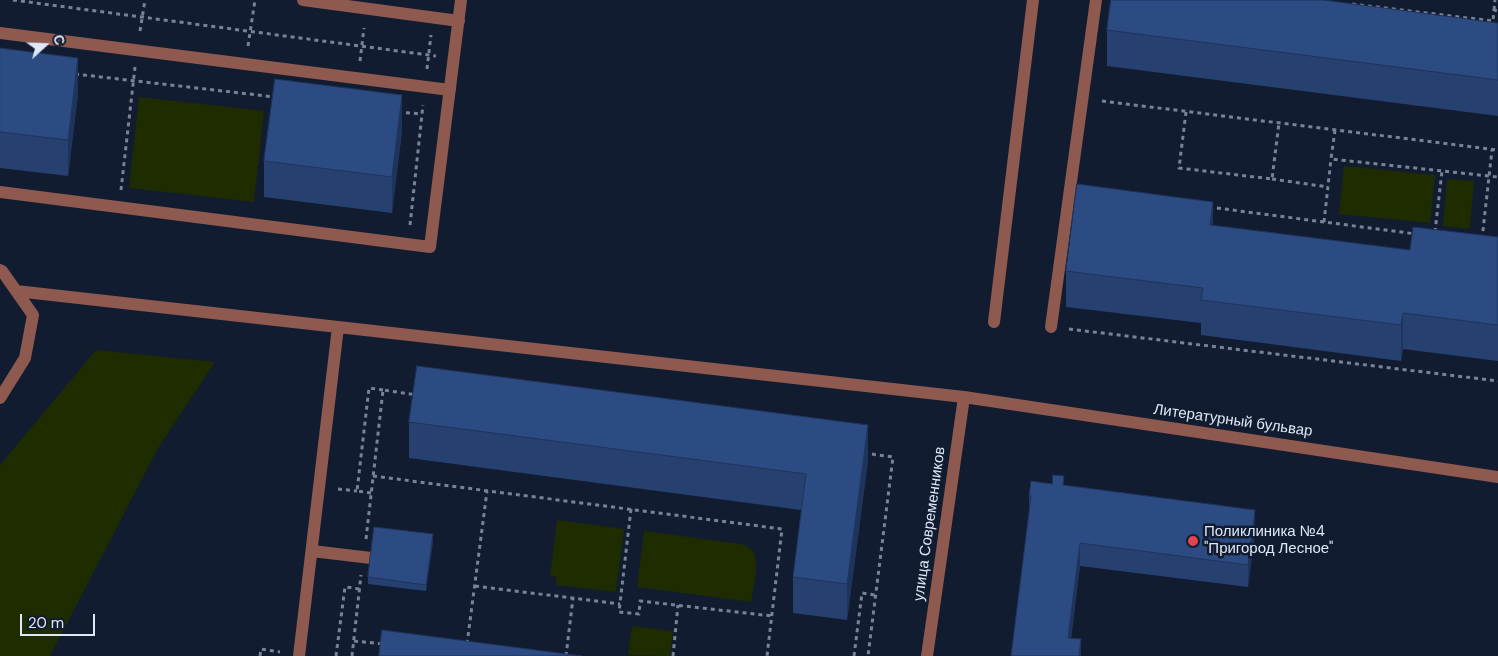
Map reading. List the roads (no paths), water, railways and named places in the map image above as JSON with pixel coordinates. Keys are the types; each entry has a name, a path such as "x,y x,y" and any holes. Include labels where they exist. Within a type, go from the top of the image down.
{"street":[{"path":"303,0 458,21"},
{"path":"0,192 430,247 461,0"},
{"path":"994,322 1032,0"},
{"path":"1051,328 1096,0"},
{"path":"0,33 450,90"},
{"path":"0,270 34,315 25,358 0,398"},
{"name":"Литературный бульвар","path":"16,290 964,397 1498,477"},
{"path":"299,656 338,327"},
{"name":"улица Современников","path":"927,656 964,397"},
{"path":"312,551 367,558"}],"place":[{"name":"Поликлиника №4 \"Пригород Лесное\"","path":"1193,541"}]}
